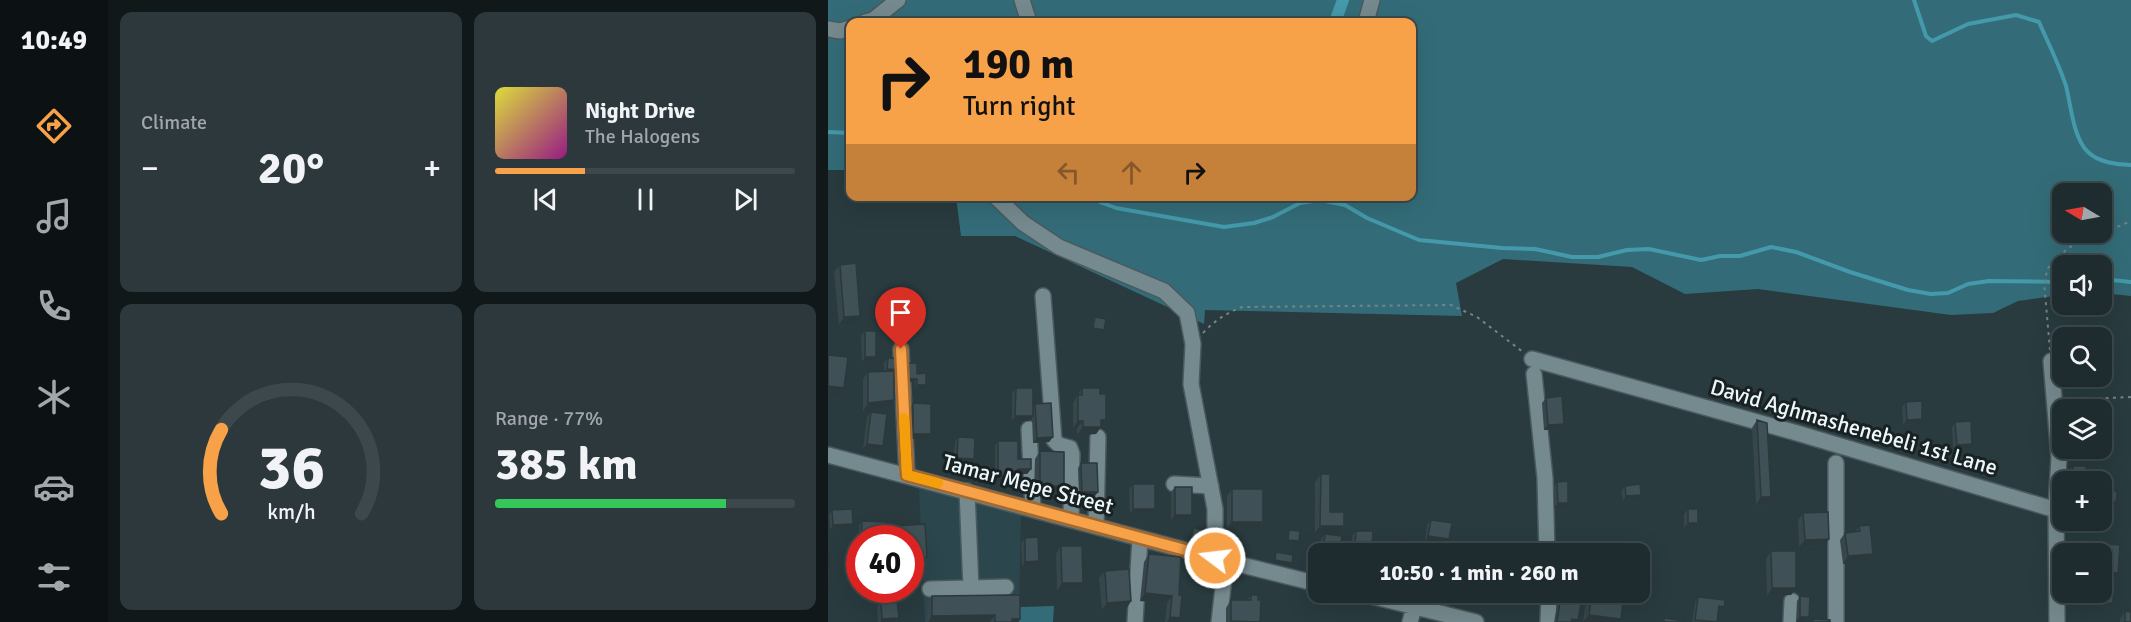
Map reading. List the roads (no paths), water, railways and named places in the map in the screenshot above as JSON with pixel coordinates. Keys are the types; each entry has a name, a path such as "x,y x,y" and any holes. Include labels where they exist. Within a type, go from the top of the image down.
{"street":[{"path":"876,18 898,0"},
{"path":"1022,0 1028,18"},
{"path":"1367,18 1372,0"},
{"path":"828,29 840,31 846,29"},
{"path":"1000,201 1023,223 1059,247 1164,291 1187,314 1193,344 1191,384 1215,509 1221,560 1219,622"},
{"path":"1043,296 1054,440 1059,445 1070,448 1072,454 1071,519"},
{"path":"901,349 907,475"},
{"path":"2051,361 2057,471"},
{"name":"David Aghmashenebeli 1st Lane","path":"1547,543 1545,478 1533,366 1797,433 2052,509"},
{"path":"1029,429 1033,509"},
{"path":"1096,526 1098,437"},
{"name":"Tamar Mepe Street","path":"828,455 1308,582"},
{"path":"1836,463 1836,622"},
{"path":"1174,484 1211,486"},
{"path":"967,491 971,588"},
{"path":"2056,531 2057,622"},
{"path":"1135,622 1140,538"},
{"path":"1829,576 1829,622"},
{"path":"930,590 1006,587"},
{"path":"1791,622 1792,601"},
{"path":"1384,603 1412,614 1476,622"},
{"path":"1548,622 1549,603"}],"waterway":[{"path":"1336,18 1343,0"},
{"path":"1914,0 1926,36 1932,41 1968,24 2016,15 2039,22 2066,86 2073,121 2083,146 2102,161 2131,165"},
{"path":"828,132 846,133"},
{"path":"1099,201 1116,208 1224,227 1254,223 1273,217 1300,203 1313,201"},
{"path":"1325,201 1345,205 1367,218 1419,240 1535,249 1572,257 1598,257 1627,250 1649,249 1701,260 1720,256 1740,256 1771,247 1796,252 1908,290 1931,294 1948,293 1968,284 1989,281 2052,282"},
{"path":"2112,280 2131,282"}]}
